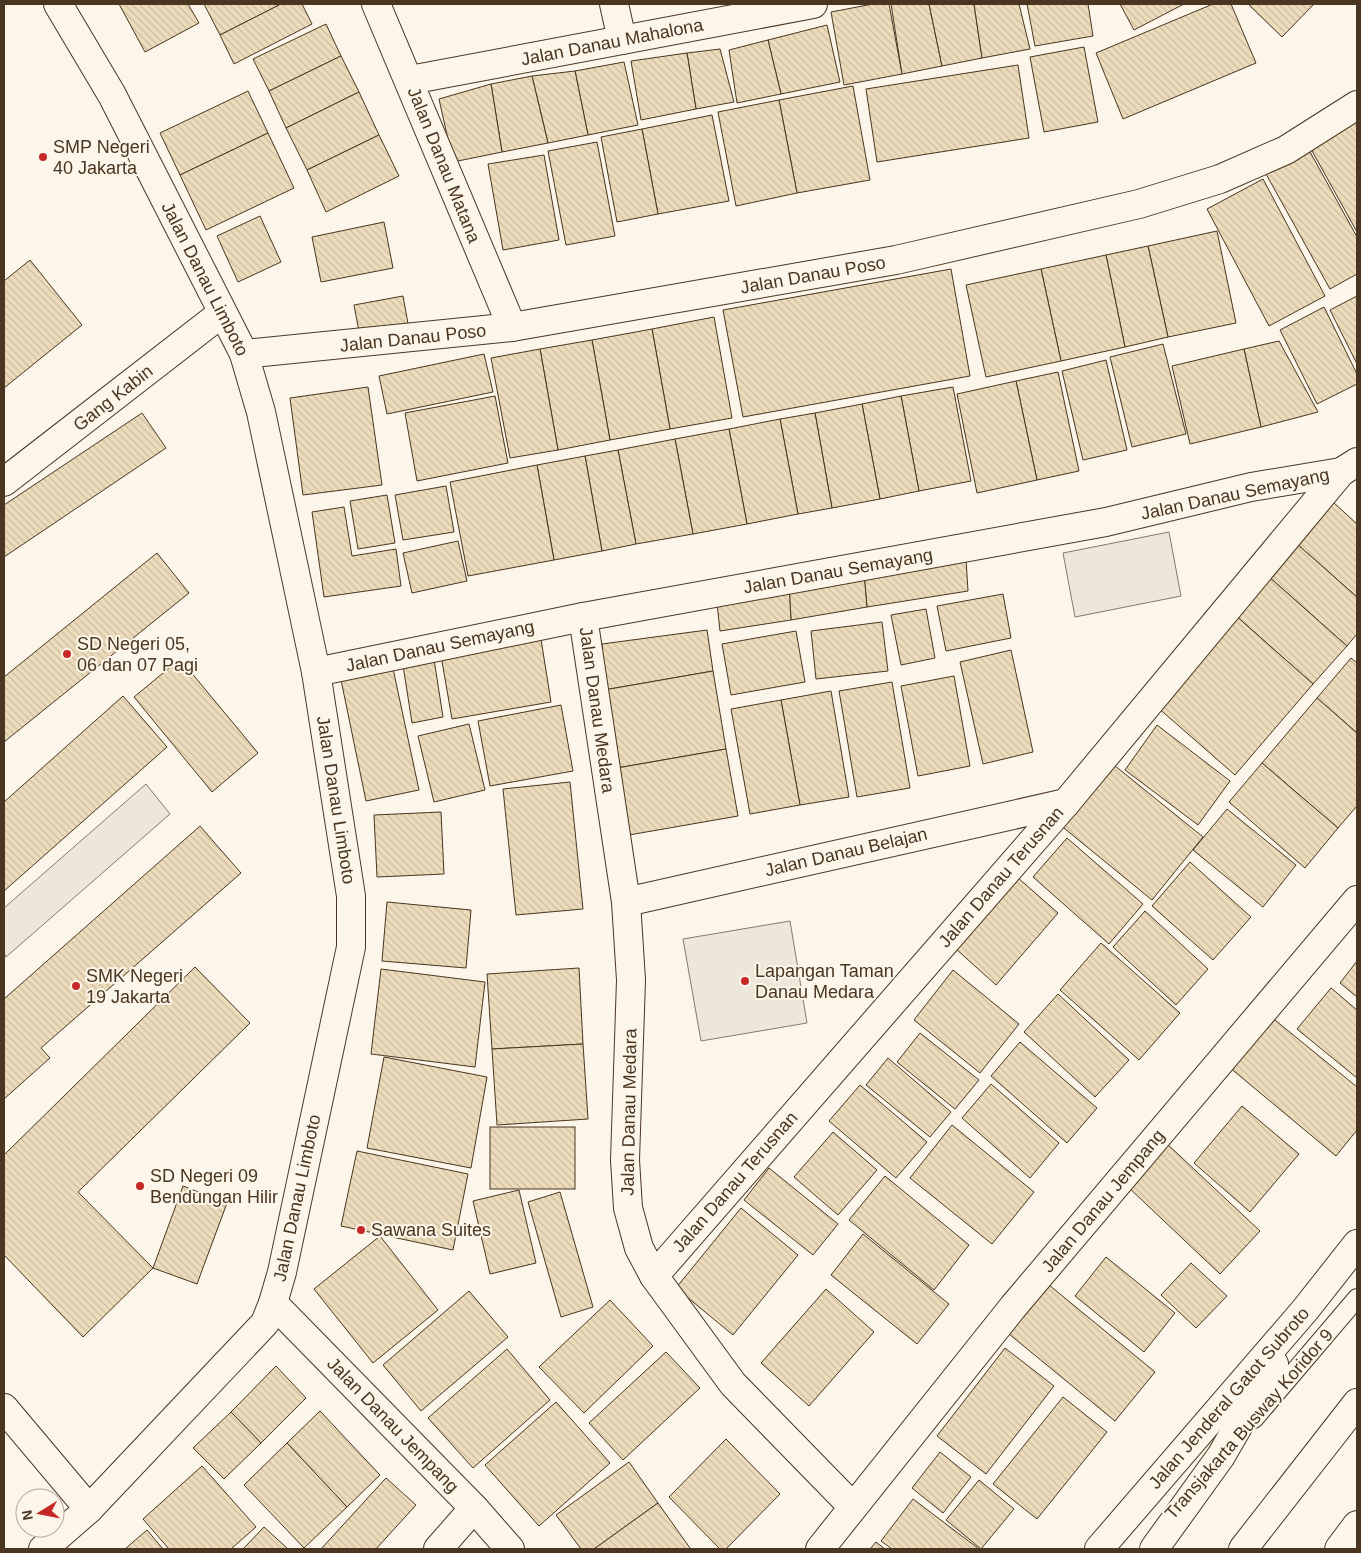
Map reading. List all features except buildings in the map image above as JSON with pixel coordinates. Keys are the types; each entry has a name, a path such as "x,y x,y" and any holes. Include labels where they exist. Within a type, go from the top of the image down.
{"main road":[{"name":"Jalan Danau Limboto","path":"43,1549 89,1509 265,1323 274,1303 282,1272 351,947 351,896 316,672 261,412 244,354 112,95 58,4"},
{"name":"Jalan Danau Matana","path":"376,4 410,80 480,255 512,327"},
{"path":"614,4 622,40"},
{"name":"Jalan Danau Mahalona","path":"410,80 814,4"},
{"name":"Jalan Danau Poso","path":"244,354 512,327 896,260 1139,204 1220,180 1286,150 1357,105"},
{"name":"Gang Kabin","path":"4,482 222,313"},
{"name":"Jalan Danau Semayang","path":"316,672 583,617 1106,522 1251,487 1349,467"},
{"name":"Jalan Danau Terusnan","path":"654,1276 1066,803 1349,467"},
{"name":"Jalan Danau Medara","path":"583,617 626,902 631,980 625,1152 628,1208 639,1248 654,1276 733,1384 853,1506"},
{"name":"Jalan Danau Belajan","path":"626,902 1066,803"},
{"name":"Jalan Danau Jempang","path":"853,1506 1013,1307 1357,900"},
{"name":"Jalan Jenderal Gatot Subroto","path":"1099,1549 1305,1310 1357,1244"},
{"name":"Jalan Danau Jempang","path":"274,1303 474,1508 510,1549"},
{"path":"1154,1549 1221,1456 1305,1310"},
{"path":"1243,1549 1357,1403"},
{"path":"4,1408 89,1509"},
{"path":"820,1549 853,1506"},
{"path":"438,1549 474,1508"},
{"path":"1339,1549 1357,1525"}],"lane":[{"name":"Transjakarta Busway Koridor 9","path":"1140,1549 1357,1298"}],"shaded area":[{"path":"1169,532 1181,596 1075,617 1063,553"},
{"path":"146,784 170,814 6,957 4,953 4,908"},
{"name":"Lapangan Taman Danau Medara","path":"790,921 807,1023 701,1041 683,939"}],"place":[{"name":"SMP Negeri 40 Jakarta","path":"43,157"},
{"name":"SD Negeri 05, 06 dan 07 Pagi","path":"67,654"},
{"name":"Lapangan Taman Danau Medara","path":"745,981"},
{"name":"SMK Negeri 19 Jakarta","path":"76,986"},
{"name":"SD Negeri 09 Bendungan Hilir","path":"140,1186"},
{"name":"Sawana Suites","path":"361,1230"}]}
